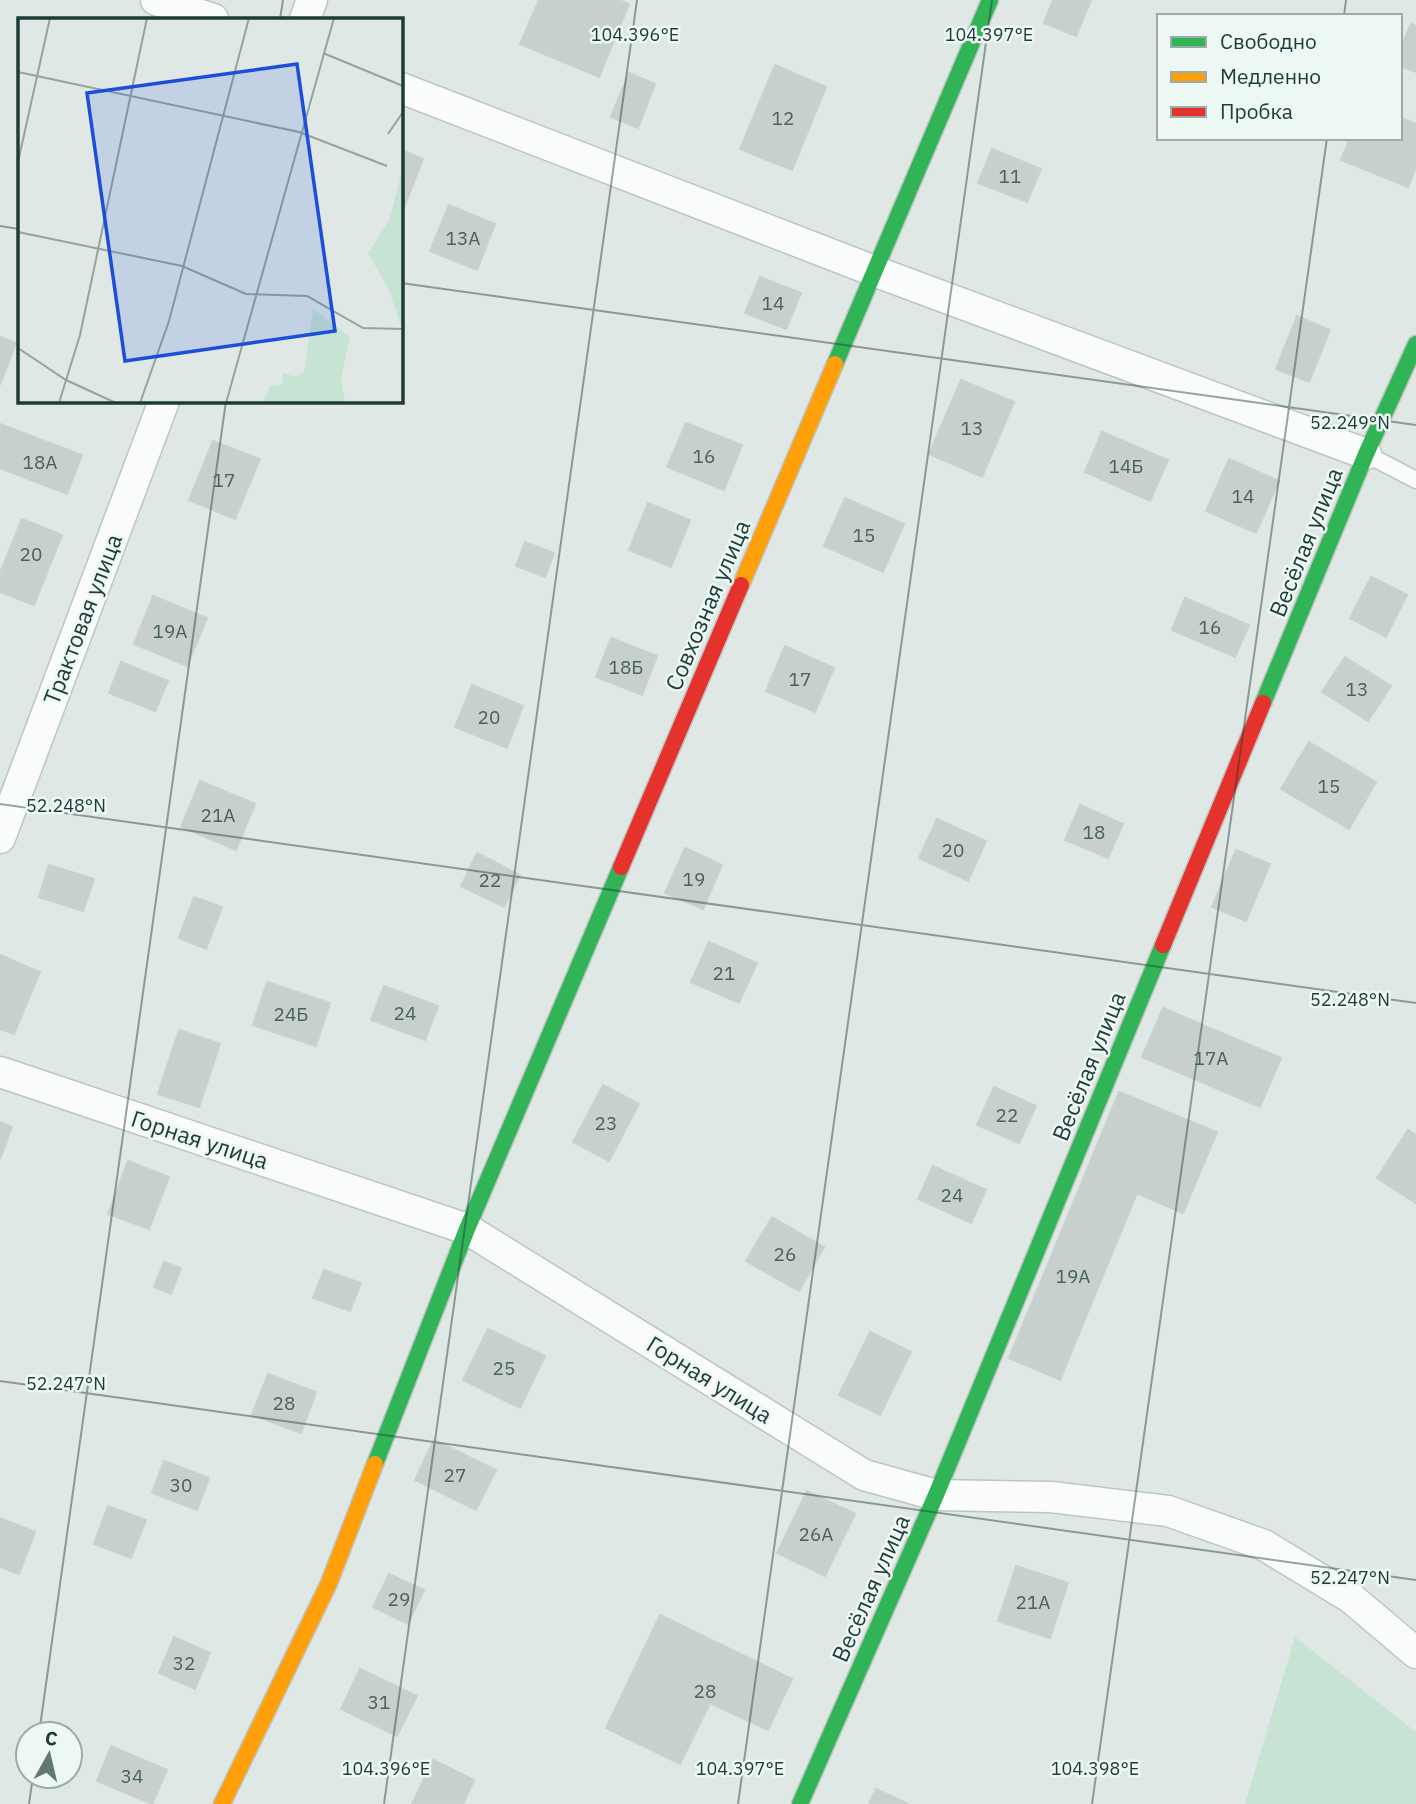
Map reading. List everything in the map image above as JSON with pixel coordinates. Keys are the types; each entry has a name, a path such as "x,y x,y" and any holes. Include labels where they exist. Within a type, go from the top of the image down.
{"street":[{"path":"156,0 210,18"},
{"path":"305,18 312,0"},
{"name":"Совхозная улица","path":"222,1804 329,1583 467,1229 990,0"},
{"path":"402,88 874,271 1366,454"},
{"name":"Весёлая улица","path":"800,1804 936,1495 1366,454 1416,344"},
{"name":"Трактовая улица","path":"0,838 164,402"},
{"name":"Горная улица","path":"0,1072 467,1229 864,1475 936,1495 1051,1497 1168,1511 1264,1545 1351,1598 1416,1653"}],"lane":[{"path":"1366,454 1416,480"}],"green space":[{"path":"1295,1637 1416,1732 1416,1804 1245,1804"}],"building":[{"path":"539,0 619,0 629,4 599,77 520,44"},
{"path":"1053,0 1091,0 1076,36 1044,23"},
{"path":"1411,24 1416,26 1416,72 1402,67 1402,44"},
{"path":"775,65 826,87 792,170 740,149"},
{"path":"629,73 655,84 638,128 611,117"},
{"path":"1402,118 1416,124 1416,167 1408,187 1341,160 1349,140 1402,140"},
{"path":"992,149 1041,169 1027,202 978,183"},
{"path":"402,150 423,159 402,212"},
{"path":"449,205 495,224 477,270 430,251"},
{"path":"760,277 801,293 786,329 745,313"},
{"path":"1297,316 1330,330 1309,382 1276,369"},
{"path":"0,337 16,343 0,385"},
{"path":"961,380 1014,402 982,477 929,454"},
{"path":"686,423 742,445 724,490 667,467"},
{"path":"0,424 82,455 67,494 0,468"},
{"path":"1102,432 1168,460 1150,501 1085,472"},
{"path":"213,441 260,459 235,519 189,500"},
{"path":"1229,459 1279,481 1256,533 1206,511"},
{"path":"845,498 904,524 883,572 824,546"},
{"path":"648,503 690,520 671,567 629,550"},
{"path":"22,519 62,535 34,605 0,592 0,573"},
{"path":"525,542 554,553 545,577 516,566"},
{"path":"1371,577 1407,595 1386,637 1350,618"},
{"path":"153,596 207,618 187,666 134,644"},
{"path":"1185,598 1249,625 1235,657 1172,630"},
{"path":"611,638 657,656 642,695 596,677"},
{"path":"785,646 834,668 815,712 766,691"},
{"path":"1345,657 1391,686 1368,721 1322,692"},
{"path":"121,662 168,681 155,711 109,693"},
{"path":"472,685 523,706 507,748 455,727"},
{"path":"1309,742 1376,782 1349,829 1281,789"},
{"path":"200,781 255,804 236,850 181,827"},
{"path":"1080,805 1123,824 1108,858 1065,840"},
{"path":"937,819 986,841 968,881 919,858"},
{"path":"685,848 722,865 703,909 665,893"},
{"path":"1236,850 1270,864 1246,921 1212,907"},
{"path":"477,853 520,875 504,907 461,886"},
{"path":"49,865 94,879 83,911 39,897"},
{"path":"194,897 222,907 206,949 179,938"},
{"path":"709,942 757,963 739,1003 691,982"},
{"path":"0,955 40,972 14,1034 0,1029"},
{"path":"267,982 330,1003 316,1046 253,1025"},
{"path":"384,986 438,1006 425,1040 371,1020"},
{"path":"1163,1008 1281,1058 1260,1107 1142,1057"},
{"path":"179,1030 220,1044 199,1107 158,1094"},
{"path":"603,1085 639,1104 609,1161 573,1142"},
{"path":"994,1087 1036,1106 1019,1143 977,1125"},
{"path":"1119,1092 1217,1132 1183,1213 1086,1172"},
{"path":"0,1122 12,1127 0,1159"},
{"path":"1408,1130 1416,1135 1416,1203 1377,1178"},
{"path":"128,1161 169,1177 149,1229 108,1214"},
{"path":"933,1166 986,1190 971,1223 918,1199"},
{"path":"1086,1172 1137,1193 1060,1380 1009,1358"},
{"path":"772,1217 824,1247 799,1291 746,1261"},
{"path":"164,1262 181,1268 171,1294 154,1287"},
{"path":"324,1270 361,1283 350,1311 313,1298"},
{"path":"488,1329 545,1356 520,1408 463,1380"},
{"path":"870,1332 911,1352 880,1415 839,1395"},
{"path":"268,1374 316,1392 301,1433 252,1415"},
{"path":"434,1440 496,1470 476,1510 415,1480"},
{"path":"164,1461 209,1478 197,1510 152,1493"},
{"path":"807,1491 855,1514 825,1576 777,1553"},
{"path":"108,1506 146,1520 131,1558 94,1544"},
{"path":"0,1518 35,1532 19,1574 0,1567"},
{"path":"1016,1566 1068,1583 1050,1638 998,1621"},
{"path":"389,1574 424,1590 408,1624 373,1607"},
{"path":"660,1615 792,1679 768,1730 710,1703 680,1764 606,1728"},
{"path":"174,1637 210,1653 195,1689 159,1673"},
{"path":"360,1669 417,1696 397,1736 341,1709"},
{"path":"111,1746 167,1770 152,1804 97,1781"},
{"path":"433,1760 474,1780 463,1804 412,1804"},
{"path":"876,1789 908,1804 869,1804"}],"traffic: fast":[{"path":"835,364 990,0"},
{"path":"1263,703 1366,454 1416,344"},
{"path":"375,1464 467,1229 621,867"},
{"path":"800,1804 936,1495 1163,945"}],"traffic: slow":[{"path":"741,585 835,364"},
{"path":"222,1804 329,1583 375,1464"}],"traffic: jam":[{"path":"621,867 741,585"},
{"path":"1163,945 1263,703"}]}
